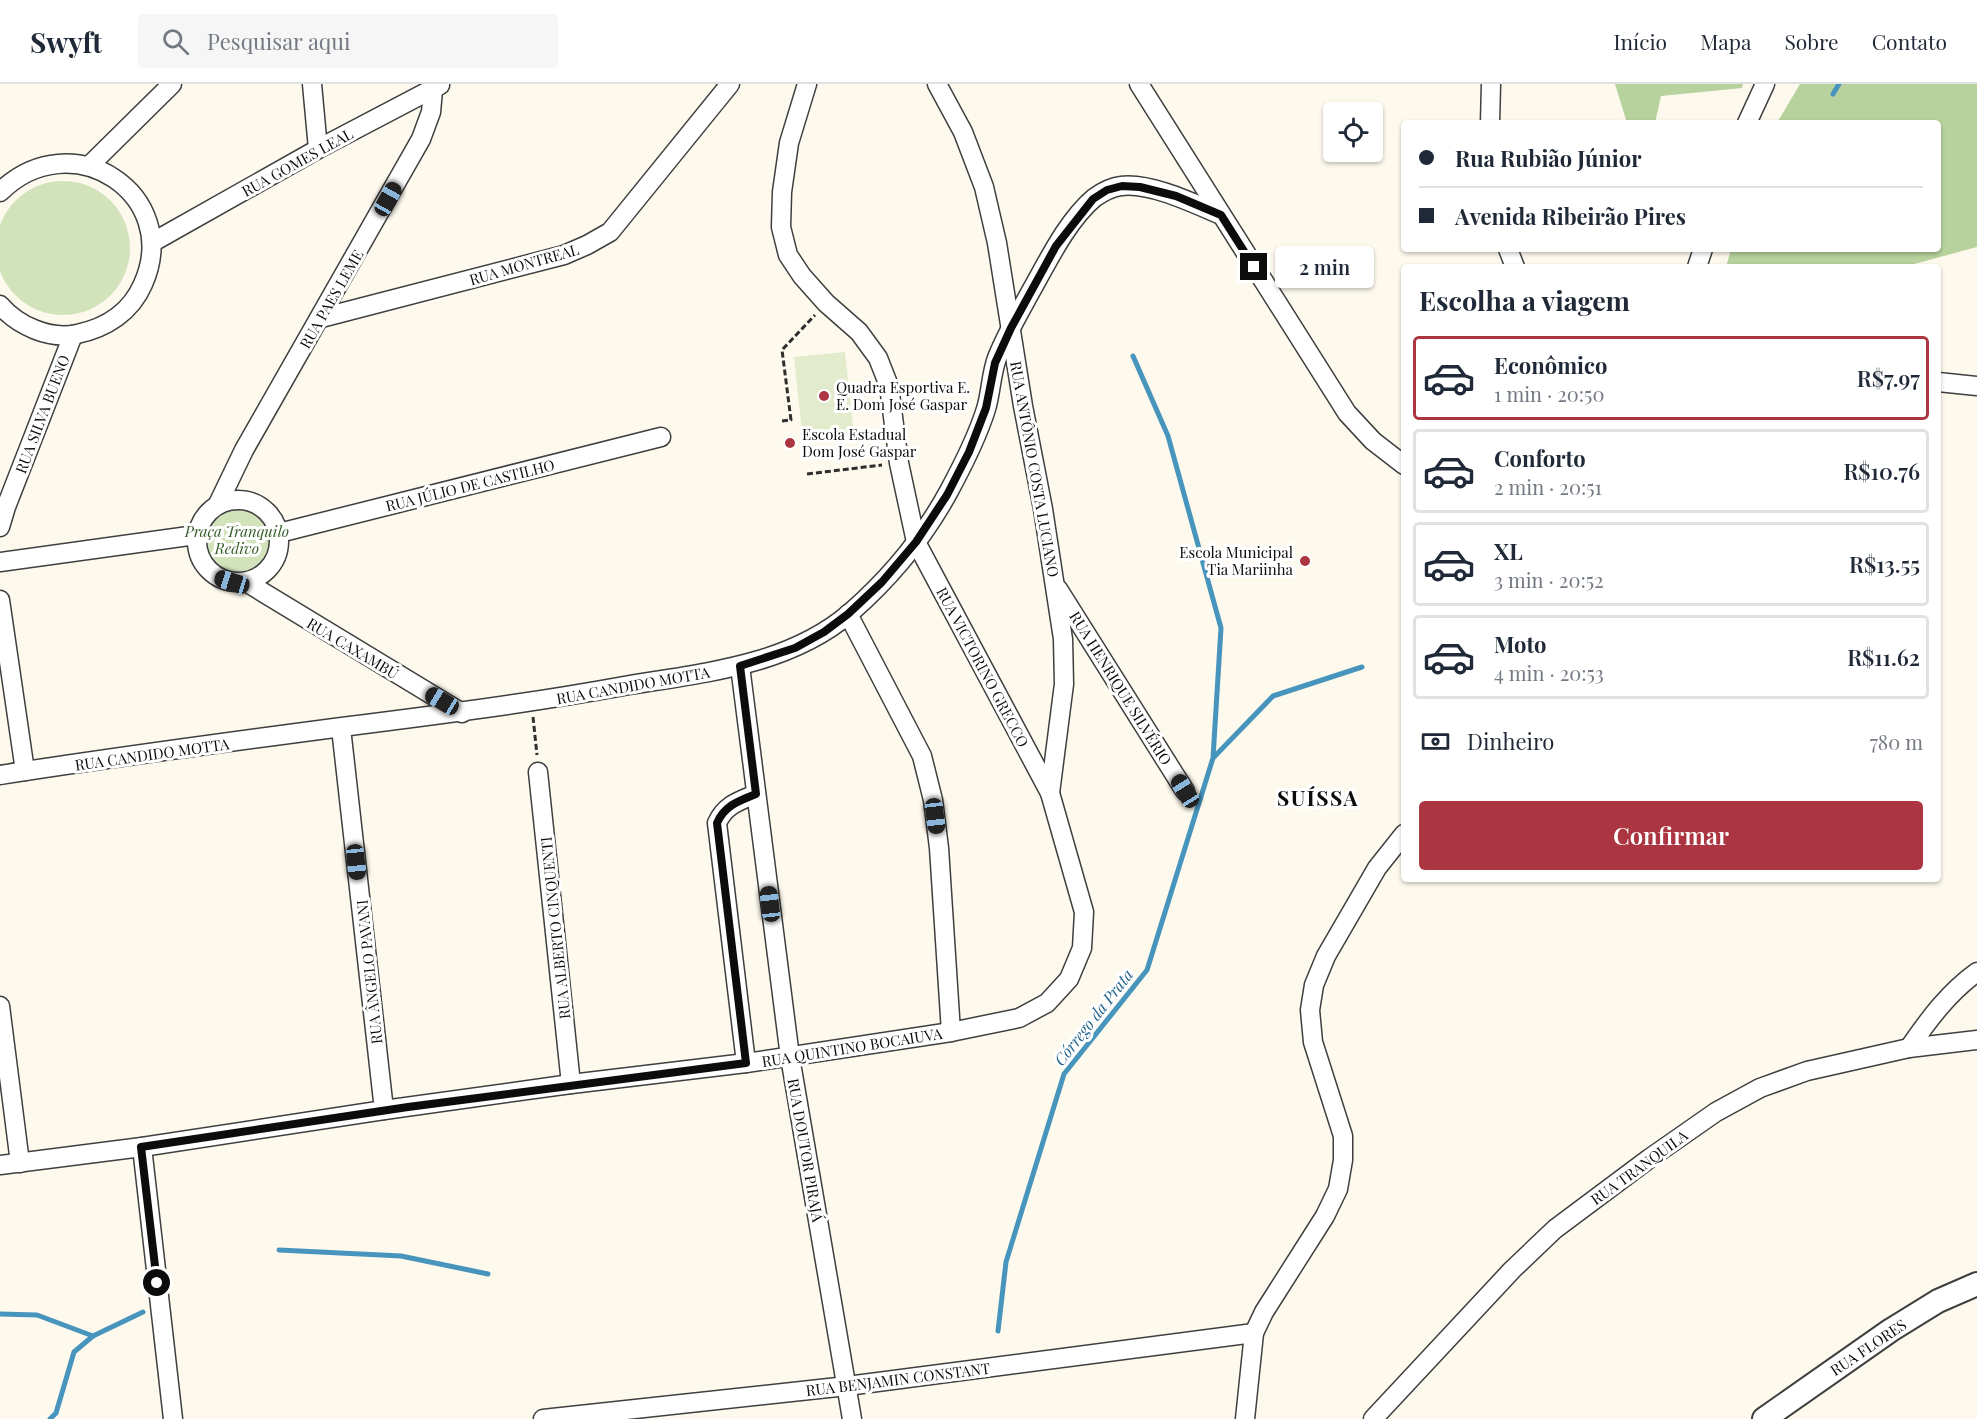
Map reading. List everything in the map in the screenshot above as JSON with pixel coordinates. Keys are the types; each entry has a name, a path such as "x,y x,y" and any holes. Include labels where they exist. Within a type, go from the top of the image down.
{"street":[{"path":"89,166 172,84"},
{"path":"312,84 318,149"},
{"name":"RUA MONTREAL","path":"321,318 564,255 595,241 610,232 629,211 730,84"},
{"name":"RUA VICTORINO GRECCO","path":"807,84 789,143 782,192 782,226 788,255 802,276 826,303 859,332 878,358 889,386 899,463 916,542 1050,793"},
{"name":"RUA ANTÔNIO COSTA LUCIANO","path":"937,84 963,132 984,187 997,243 1055,585 1063,639 1064,684 1050,793"},
{"path":"1139,84 1347,413 1373,441 1401,463"},
{"path":"1490,120 1491,84"},
{"path":"1748,120 1765,84"},
{"name":"RUA GOMES LEAL","path":"153,242 318,149 437,87"},
{"name":"RUA PAES LEME","path":"218,504 244,450 421,139 437,87"},
{"path":"0,192 19,175 41,165 65,162 89,166 110,175 128,190 141,209 153,242 148,274 140,292 127,309 112,322 93,331 73,335 50,334 27,326 2,312"},
{"name":"RUA CANDIDO MOTTA","path":"0,775 531,703 740,666 795,648 824,632 848,614 882,582 916,542 947,495 969,452 986,408 995,363 1011,328 1066,232 1093,199 1107,190 1122,186 1140,187 1176,196 1221,215"},
{"name":"RUA SILVA BUENO","path":"0,527 73,335"},
{"path":"1941,382 1977,386"},
{"name":"RUA JÚLIO DE CASTILHO","path":"279,533 661,437"},
{"path":"243,499 256,503 275,521 279,533 276,558 258,578 246,582 226,580 209,571 201,561 197,548 196,535 207,512 218,504 230,500 243,499"},
{"path":"0,562 196,535"},
{"name":"RUA CAXAMBÚ","path":"246,582 462,713"},
{"name":"RUA HENRIQUE SILVÉRIO","path":"1055,585 1185,791"},
{"path":"0,600 25,771"},
{"path":"848,614 922,756 930,789 939,848 951,1032"},
{"name":"RUA DOUTOR PIRAJÁ","path":"740,666 790,1057 852,1419"},
{"name":"RUA ÂNGELO PAVANI","path":"341,728 384,1110"},
{"name":"RUA ALBERTO CINQUENTI","path":"538,772 571,1084"},
{"name":"RUA QUINTINO BOCAIUVA","path":"0,1165 141,1147 571,1084 790,1057 951,1032 1019,1018 1047,1003 1070,979 1082,948 1084,912 1050,793"},
{"path":"746,1063 717,823 721,813 729,805 756,794"},
{"path":"1245,1419 1254,1333 1264,1312 1325,1216 1338,1189 1343,1160 1343,1136 1313,1042 1310,1010 1314,985 1326,956 1377,868 1401,838"},
{"path":"1909,1048 1943,1002 1977,972"},
{"path":"0,1006 20,1163"},
{"name":"RUA TRANQUILA","path":"1373,1419 1505,1278 1555,1229 1697,1125 1760,1088 1807,1071 1909,1048 1977,1041"},
{"path":"141,1147 173,1419"},
{"name":"RUA FLORES","path":"1764,1419 1891,1330 1938,1301 1977,1284"},
{"name":"RUA BENJAMIN CONSTANT","path":"543,1419 847,1386 1254,1333"}],"path":[{"path":"782,421 791,420 782,350 826,303"},
{"path":"807,474 899,463"},
{"path":"531,703 538,772"}],"green space":[{"path":"1615,84 1743,84 1742,88 1661,96 1656,120 1626,120"},
{"path":"1800,84 1977,84 1977,247 1914,264 1727,264 1730,252 1941,252 1941,120 1779,120"},
{"path":"50,182 76,182 100,192 119,211 129,235 129,261 119,285 100,304 76,314 50,314 26,304 7,285 -1,268 -1,228 7,211 26,192"},
{"name":"Quadra Esportiva E. E. Dom José Gaspar","path":"845,352 854,436 803,441 794,357"},
{"name":"Praça Tranquilo Redivo","path":"230,506 244,506 256,511 265,520 270,539 268,552 261,563 244,572 230,572 218,567 209,558 204,546 204,532 209,520 218,511"}],"waterway":[{"path":"1833,94 1839,84"},
{"name":"Córrego da Prata","path":"998,1331 1006,1262 1064,1074 1147,970 1213,758 1221,628 1168,436 1133,356"},
{"name":"Córrego da Prata","path":"1214,757 1273,696 1362,667"},
{"path":"279,1250 401,1256 488,1274"},
{"path":"50,1419 56,1413 74,1352 93,1336 143,1312"},
{"path":"0,1314 37,1315 93,1336"}],"place":[{"name":"Quadra Esportiva E. E. Dom José Gaspar","path":"824,396"},
{"name":"Escola Estadual Dom José Gaspar","path":"790,443"},
{"name":"Escola Municipal Tia Mariinha","path":"1305,561"}],"district":[{"name":"SUÍSSA","path":"1318,797"}],"route":[{"path":"157,1283 141,1147 571,1084 746,1063 717,823 721,813 729,805 756,794 740,666 795,648 824,632 848,614 882,582 916,542 947,495 969,452 986,408 995,363 1001,347 1056,246 1093,199 1107,190 1122,186 1140,187 1176,196 1221,215 1254,267"}]}
